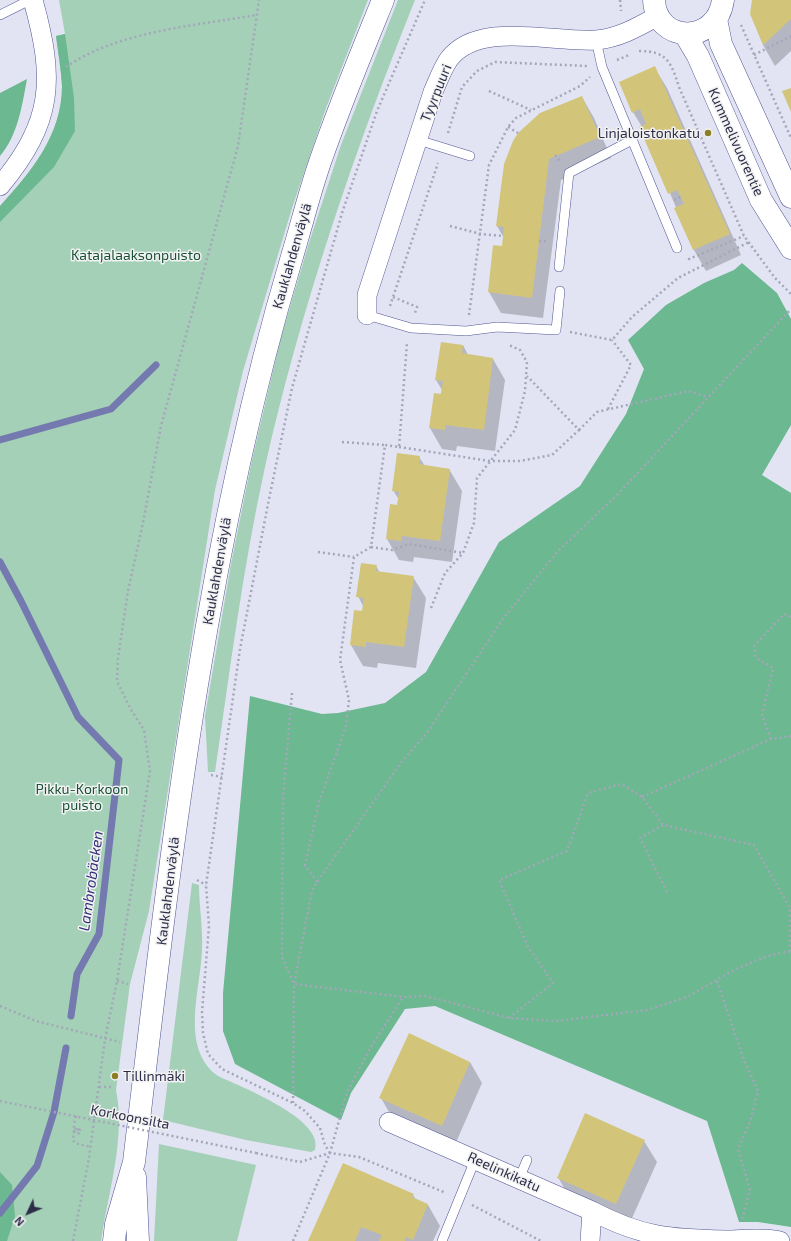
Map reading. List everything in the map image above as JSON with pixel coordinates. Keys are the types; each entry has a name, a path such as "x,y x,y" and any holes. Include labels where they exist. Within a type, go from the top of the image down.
{"main road":[{"name":"Kauklahdenväylä","path":"114,1241 116,1224 134,1162 184,765 226,520 243,438 262,363 320,163 383,0"},
{"path":"656,8 669,28 685,34 702,31 720,10"},
{"name":"Kummelivuorentie","path":"720,10 721,44 791,197"},
{"name":"Kummelivuorentie","path":"685,34 698,56 761,200 788,239"},
{"name":"Kauklahdenväylä","path":"134,1162 138,1241"}],"street":[{"path":"0,186 25,154 36,133 45,104 47,80 42,32 33,0"},
{"name":"Tyyrpuuri","path":"367,314 367,295 418,140 442,72 450,58 464,46 481,39 504,36 596,40 617,37 656,8"},
{"name":"Reelinkikatu","path":"389,1122 592,1211 615,1223 644,1234 691,1240 767,1241"},
{"path":"590,1241 592,1211"}],"lane":[{"path":"0,15 30,0"},
{"path":"596,40 602,67 677,248"},
{"path":"418,140 470,156"},
{"path":"559,267 569,173 632,140"},
{"path":"367,314 411,328 466,331 497,327 556,330 560,291"},
{"path":"442,1241 475,1160"},
{"path":"519,1179 527,1160"}],"path":[{"path":"73,1241 91,1147 105,1039 117,980 150,771 144,730 130,708 118,681 118,658 128,591 143,523 161,426 238,146 259,0"},
{"path":"330,1153 325,1145 320,1128 305,1111 292,1103 222,1069 208,1054 203,1033 202,1012 209,933 206,885 240,649 292,388 342,213 378,111 424,0"},
{"path":"620,0 622,17"},
{"path":"47,80 80,57 128,38 256,15"},
{"path":"741,22 791,138"},
{"path":"754,55 791,36"},
{"path":"640,50 658,53 672,65 679,87 744,236 776,278 791,294"},
{"path":"466,331 481,234 489,165 508,127 516,118 580,86 602,67"},
{"path":"489,92 531,110"},
{"path":"508,127 518,133"},
{"path":"450,226 481,234 503,236"},
{"path":"677,248 684,245 689,259 744,236"},
{"path":"612,340 632,317 678,278 749,242"},
{"path":"393,297 417,307 406,347 398,447"},
{"path":"292,1103 294,984 312,892 317,882 403,760 427,733 502,620 557,552 615,497 791,309"},
{"path":"431,608 444,573 463,553 474,523 477,478 515,430 526,391 528,362 520,350 506,343 497,327"},
{"path":"556,330 612,340 631,365 608,410"},
{"path":"526,375 580,430"},
{"path":"342,442 385,445 490,461 520,461 552,456 597,412 688,391 708,397"},
{"path":"371,547 385,445"},
{"path":"318,552 354,557 371,547 392,550 409,544 463,553"},
{"path":"317,882 305,865 319,802 346,726 349,700 340,660 354,557"},
{"path":"771,738 762,715 773,668 756,658 754,646 784,614 791,617"},
{"path":"292,693 283,797 282,957 294,984"},
{"path":"642,797 771,738 791,736"},
{"path":"211,775 222,777"},
{"path":"294,984 403,997 426,996 509,1018 557,1021 647,1010 687,997 767,956 791,951 790,908 754,845 663,825 642,797 621,784 588,793 567,851 499,880 528,947 553,983 509,1018"},
{"path":"663,825 640,838 668,894"},
{"path":"197,880 206,885"},
{"path":"117,980 128,984"},
{"path":"717,981 744,1060 758,1091 750,1122 738,1149 750,1190 736,1240"},
{"path":"293,1241 330,1153 347,1092 372,1045 403,997"},
{"path":"0,1006 36,1021 120,1042"},
{"path":"99,1087 114,1088"},
{"name":"Korkoonsilta","path":"0,1101 300,1162 330,1153"},
{"path":"76,1116 73,1130 74,1133 76,1134 80,1133 79,1128 74,1129 73,1131 74,1133 79,1133 79,1129 74,1131 73,1140 91,1147"},
{"path":"330,1153 359,1157 459,1198 541,1241"}],"green space":[{"name":"Katajalaaksonpuisto","path":"59,0 368,0 326,108 292,208 243,371 215,490 149,911 130,984 116,1090 119,1108 119,1127 115,1166 101,1241 0,1241 0,206 23,180 43,152 57,121 61,104 62,86 56,36 65,34"},
{"path":"398,0 415,0 350,172 312,289 279,407 250,542 237,619 215,772 208,772 205,716 231,564 252,460 281,337 309,243 341,145"},
{"path":"65,34 74,98 75,131 54,167 0,222 0,206 23,180 43,152 57,121 61,104 62,86 56,36"},
{"path":"27,79 21,110 15,130 0,156 0,93"},
{"path":"742,263 777,293 791,319 791,425 762,475 791,493 791,1227 758,1222 739,1222 707,1121 435,1006 405,1009 351,1093 341,1120 235,1064 223,1031 223,993 250,696 322,714 338,713 385,703 426,672 499,542 580,486 626,414 644,369 628,340 666,305 704,283 734,270"},
{"path":"192,883 199,885 202,933 201,965 195,1017 199,1050 206,1064 218,1076 278,1105 307,1127 315,1138 315,1150 311,1152 246,1140 163,1120"},
{"path":"159,1144 256,1165 237,1241 154,1241"},
{"path":"0,1172 12,1185 15,1216 7,1241 0,1241"}],"building":[{"path":"752,0 791,0 791,19 763,45 750,14"},
{"path":"655,66 730,234 693,250 674,208 684,204 681,197 677,190 668,194 639,127 646,124 640,109 632,113 619,82"},
{"path":"791,88 791,112 782,91"},
{"path":"582,96 600,137 549,159 532,298 488,292 493,245 502,246 504,227 496,226 504,164 513,141 518,133 540,113"},
{"path":"441,342 463,345 462,353 493,358 484,430 445,425 445,430 429,428 434,393 441,394 443,381 435,380"},
{"path":"397,453 420,456 419,464 450,469 440,541 402,536 401,541 386,539 390,504 397,505 399,492 392,491"},
{"path":"361,563 377,565 376,571 414,576 404,647 366,642 366,647 350,645 354,610 362,611 364,598 356,597"},
{"path":"409,1033 470,1062 442,1126 379,1098"},
{"path":"585,1113 645,1140 616,1204 557,1178"},
{"path":"343,1163 414,1194 412,1197 428,1204 413,1240 406,1237 405,1241 379,1241 382,1235 361,1227 355,1241 308,1241"}],"waterway":[{"path":"0,440 111,409 156,365"},
{"name":"Lambrobäcken","path":"0,562 21,601 78,717 119,760 99,934 77,974 71,1016"},
{"name":"Lambrobäcken","path":"0,1213 37,1166 54,1112 66,1048"}],"place":[{"name":"Linjaloistonkatu","path":"708,133"},
{"name":"Tillinmäki","path":"115,1076"}],"park label":[{"name":"Pikku-Korkoon puisto","path":"82,798"}]}
